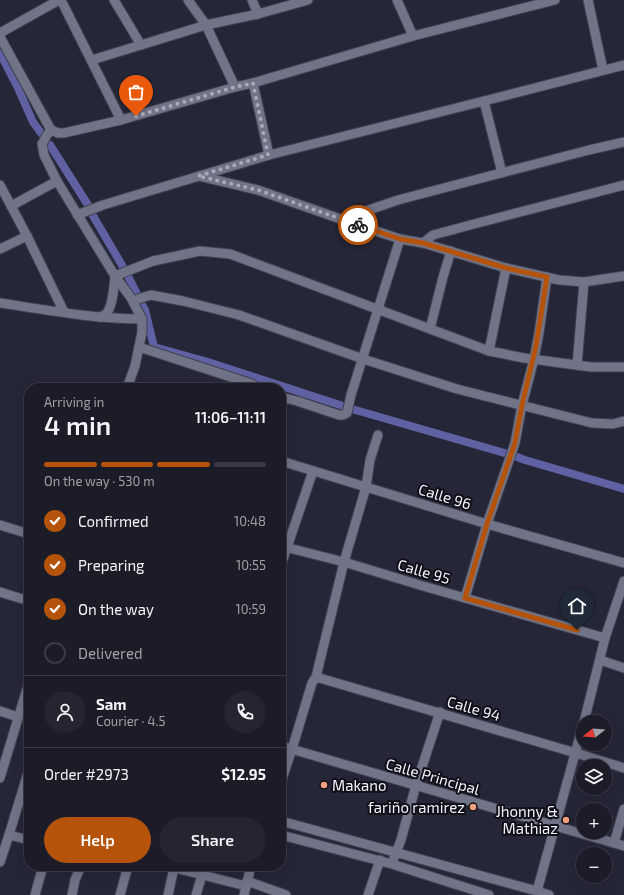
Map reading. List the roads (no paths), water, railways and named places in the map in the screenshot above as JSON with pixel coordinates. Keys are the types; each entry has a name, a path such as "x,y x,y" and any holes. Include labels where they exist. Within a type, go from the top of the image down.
{"street":[{"path":"0,33 60,0 92,60 121,120"},
{"path":"114,0 141,45"},
{"path":"188,0 206,25 235,87"},
{"path":"252,0 258,14"},
{"path":"92,60 206,25 258,14 308,0"},
{"path":"397,0 413,36"},
{"path":"49,133 64,133 121,120 413,36 555,0"},
{"path":"588,0 603,70"},
{"path":"0,37 49,133"},
{"path":"77,215 103,205 268,155 624,65"},
{"path":"253,83 268,155"},
{"path":"484,101 502,173"},
{"path":"49,133 42,144 44,155 77,215 115,276 133,301 142,319 142,332 139,347 135,366 129,383"},
{"path":"349,222 360,213 398,200 624,142"},
{"path":"198,176 258,190 400,239 423,243 506,268 560,280 584,282 624,276"},
{"path":"10,206 57,181"},
{"path":"0,185 2,195 27,236 64,312"},
{"path":"423,243 433,235 624,185"},
{"path":"0,249 27,236"},
{"path":"286,398 339,415 347,413 400,239"},
{"path":"115,276 153,261 200,251 230,254 489,351 524,358 591,367 624,367"},
{"path":"430,328 451,252"},
{"path":"489,351 506,268"},
{"path":"100,317 106,314 110,307 115,276"},
{"path":"465,598 487,524 515,443 522,405 534,359 547,277"},
{"path":"577,365 584,282"},
{"path":"133,301 151,295 183,301 239,315 363,359 457,389 592,423 613,424 624,422"},
{"path":"0,304 100,317 142,319"},
{"path":"139,347 249,383"},
{"path":"286,767 312,683 316,677 344,562 366,487 370,460 378,435"},
{"name":"Calle 96","path":"286,463 487,524 624,563"},
{"path":"286,542 314,471"},
{"path":"0,525 24,532"},
{"name":"Calle 95","path":"286,548 344,562 605,638"},
{"path":"586,715 605,638 624,580"},
{"path":"0,592 24,599"},
{"path":"600,660 624,668"},
{"name":"Calle 94","path":"316,677 440,712 624,768"},
{"path":"0,778 4,754 24,698"},
{"path":"0,711 18,717"},
{"path":"392,864 401,840 416,785 440,712"},
{"name":"Calle Principal","path":"286,747 624,846"},
{"path":"537,891 576,753"},
{"path":"0,862 24,799"},
{"path":"614,843 624,809"},
{"path":"286,822 549,895"},
{"path":"9,835 24,839"},
{"path":"286,836 380,860 489,895"},
{"path":"368,895 380,860"},
{"path":"35,895 42,871"},
{"path":"72,895 75,880 79,871"},
{"path":"120,895 126,871"},
{"path":"168,895 171,871"},
{"path":"186,871 247,883 284,895"},
{"path":"244,895 250,871"},
{"path":"196,895 202,875"}],"waterway":[{"path":"0,53 33,122 41,133"},
{"path":"50,145 88,205"},
{"path":"92,214 123,267"},
{"path":"128,276 137,294"},
{"path":"142,305 145,310 154,347 208,362 272,383"},
{"path":"286,387 343,406"},
{"path":"352,409 508,454"},
{"path":"512,455 624,489"}],"place":[{"name":"Makano","path":"324,785"},
{"name":"fariño ramirez","path":"473,807"},
{"name":"Jhonny & Mathiaz","path":"566,820"}]}
